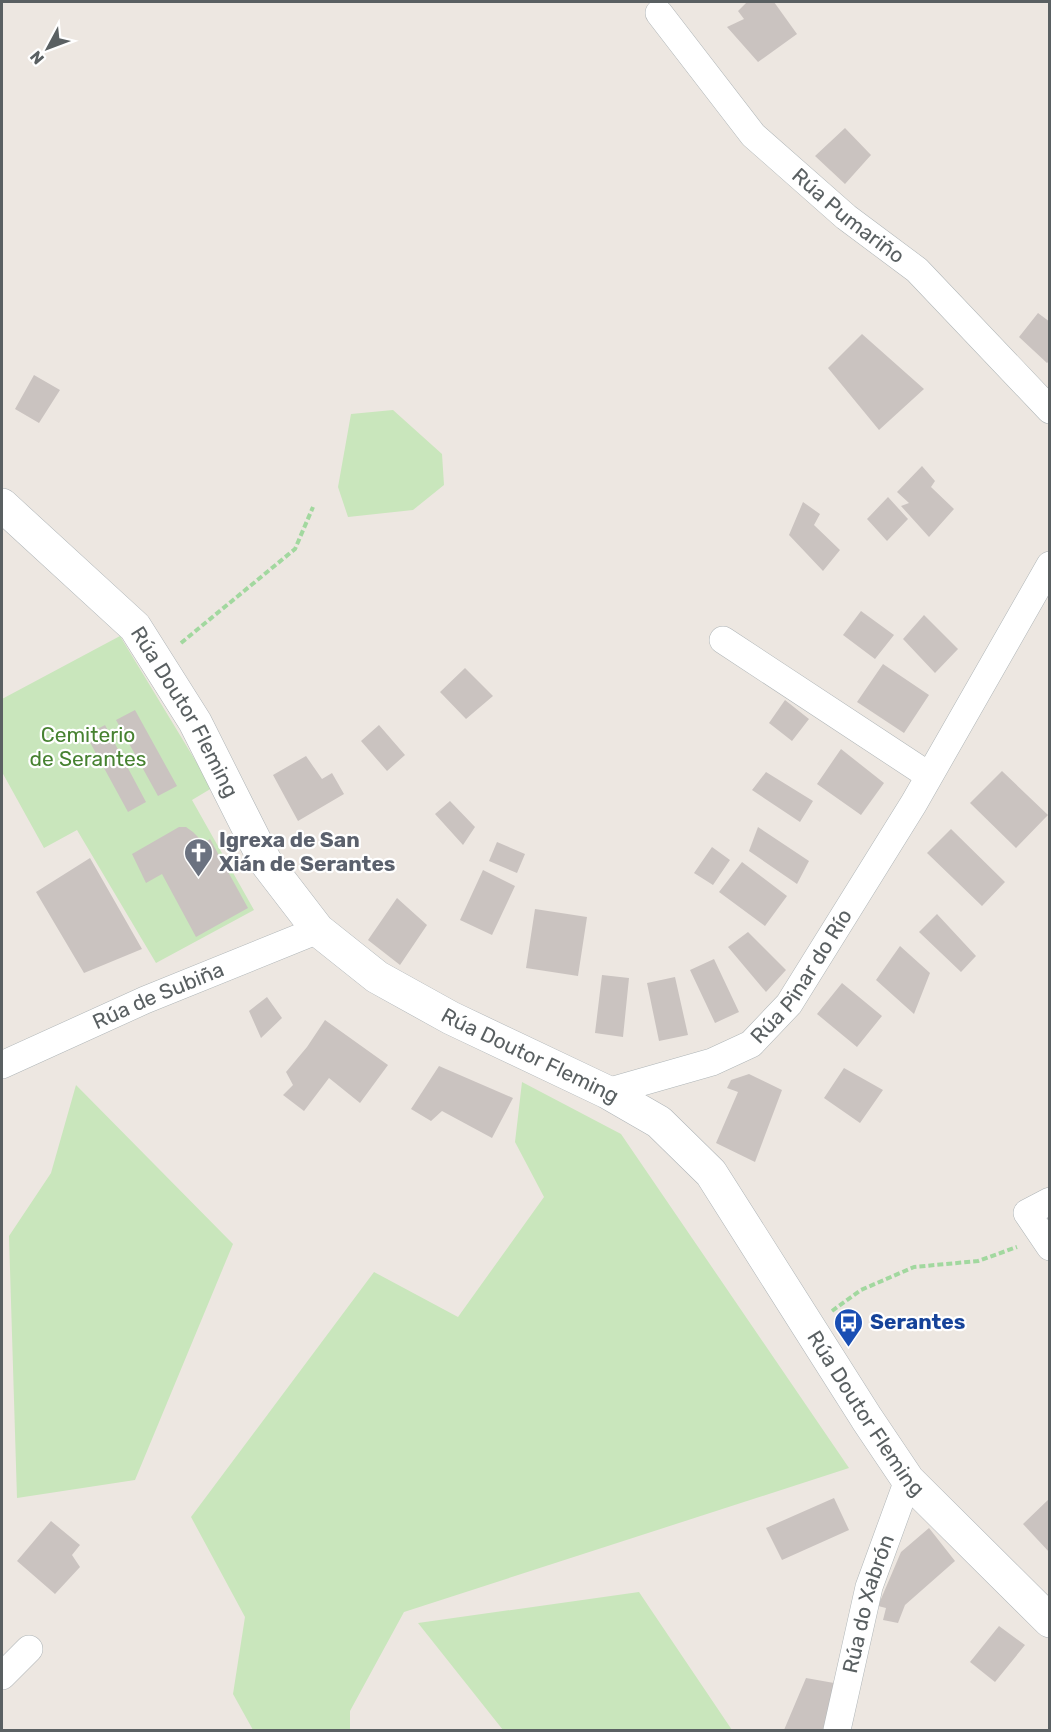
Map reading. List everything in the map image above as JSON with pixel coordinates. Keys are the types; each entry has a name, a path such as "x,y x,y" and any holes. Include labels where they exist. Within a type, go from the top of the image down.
{"main road":[{"name":"Rúa Doutor Fleming","path":"2,505 135,627 195,722 265,861 318,930 377,977 451,1018 607,1092 659,1122 711,1173 908,1480 1050,1621"}],"street":[{"name":"Rúa Pumariño","path":"659,13 753,135 846,217 917,270 1050,410"},
{"name":"Rúa Pinar do Río","path":"607,1092 712,1062 751,1044 789,1004 928,775 1050,565"},
{"path":"723,640 928,775"},
{"name":"Rúa de Subiña","path":"2,1065 145,1000 318,930"},
{"path":"1046,1242 1027,1213 1050,1202"},
{"name":"Rúa do Xabrón","path":"837,1731 869,1587 908,1480"},
{"path":"2,1676 29,1649"}],"path":[{"path":"158,663 295,549 313,507"},
{"path":"810,1328 861,1290 914,1267 978,1262 1046,1242"}],"green space":[{"path":"393,410 442,454 444,485 413,510 348,517 338,487 351,414"},
{"name":"Cemiterio de Serantes","path":"120,636 212,788 192,800 254,910 156,963 77,830 44,848 2,772 2,699"},
{"path":"522,1082 621,1134 849,1468 404,1612 350,1711 350,1730 253,1730 233,1694 245,1617 191,1517 374,1272 458,1317 544,1197 515,1142"},
{"path":"76,1085 233,1244 135,1480 17,1498 9,1236 51,1173"},
{"path":"639,1592 732,1730 503,1730 418,1623"}],"building":[{"path":"747,2 774,2 797,34 758,62 727,27 744,19 738,11"},
{"path":"845,128 871,155 845,184 815,156"},
{"path":"1038,313 1050,322 1050,360 1047,363 1019,337"},
{"path":"862,334 924,389 879,430 828,368"},
{"path":"34,375 60,390 39,423 15,409"},
{"path":"922,466 935,481 931,487 954,509 929,537 901,506 909,503 897,492"},
{"path":"888,497 908,519 887,541 867,519"},
{"path":"803,502 820,514 814,525 840,550 823,571 789,535"},
{"path":"861,611 894,635 875,659 843,635"},
{"path":"924,615 958,649 935,673 903,639"},
{"path":"883,664 929,695 904,733 857,702"},
{"path":"465,668 493,696 466,719 440,692"},
{"path":"785,700 809,719 792,741 769,723"},
{"path":"135,710 177,786 158,796 116,720"},
{"path":"105,725 146,802 128,812 86,735"},
{"path":"379,725 405,755 387,771 361,741"},
{"path":"841,749 884,783 861,815 817,784"},
{"path":"306,756 322,779 332,773 344,794 298,821 273,775"},
{"path":"1002,771 1048,815 1016,848 970,803"},
{"path":"766,772 813,801 800,822 752,790"},
{"path":"450,801 475,827 463,845 435,814"},
{"name":"Igrexa de San Xián de Serantes","path":"179,827 186,827 204,843 210,839 248,908 196,937 162,874 146,883 132,854"},
{"path":"758,827 809,861 797,884 749,851"},
{"path":"951,829 1005,882 982,906 927,853"},
{"path":"497,842 525,854 517,873 489,861"},
{"path":"712,847 730,860 713,885 694,873"},
{"path":"90,858 142,949 84,973 36,892"},
{"path":"742,862 787,896 765,926 719,892"},
{"path":"483,870 515,886 492,935 460,920"},
{"path":"397,898 427,925 400,965 368,940"},
{"path":"535,909 587,917 578,976 526,968"},
{"path":"937,914 976,956 961,972 919,932"},
{"path":"748,932 786,970 766,992 728,947"},
{"path":"900,946 930,973 914,1014 876,980"},
{"path":"714,959 739,1012 715,1023 690,970"},
{"path":"602,975 629,978 623,1037 595,1033"},
{"path":"675,977 688,1035 659,1041 647,983"},
{"path":"842,983 882,1016 857,1047 817,1014"},
{"path":"267,997 282,1018 261,1038 249,1011"},
{"path":"325,1020 388,1065 360,1103 329,1078 304,1111 283,1095 293,1085 286,1072 307,1047"},
{"path":"439,1066 513,1098 492,1138 442,1111 431,1121 411,1109"},
{"path":"844,1068 883,1090 860,1123 824,1098"},
{"path":"749,1074 782,1090 755,1162 716,1143 738,1092 727,1088 731,1080"},
{"path":"834,1498 849,1530 782,1560 766,1528"},
{"path":"1050,1498 1050,1553 1023,1524"},
{"path":"51,1521 80,1545 72,1555 80,1567 55,1594 17,1561"},
{"path":"929,1528 955,1561 905,1605 898,1623 883,1620 886,1608 878,1606 901,1552"},
{"path":"999,1626 1025,1645 995,1682 970,1662"},
{"path":"806,1678 834,1683 824,1730 784,1730"}],"place":[{"name":"Igrexa de San Xián de Serantes","path":"198,878"},
{"name":"Serantes","path":"849,1348"}]}
